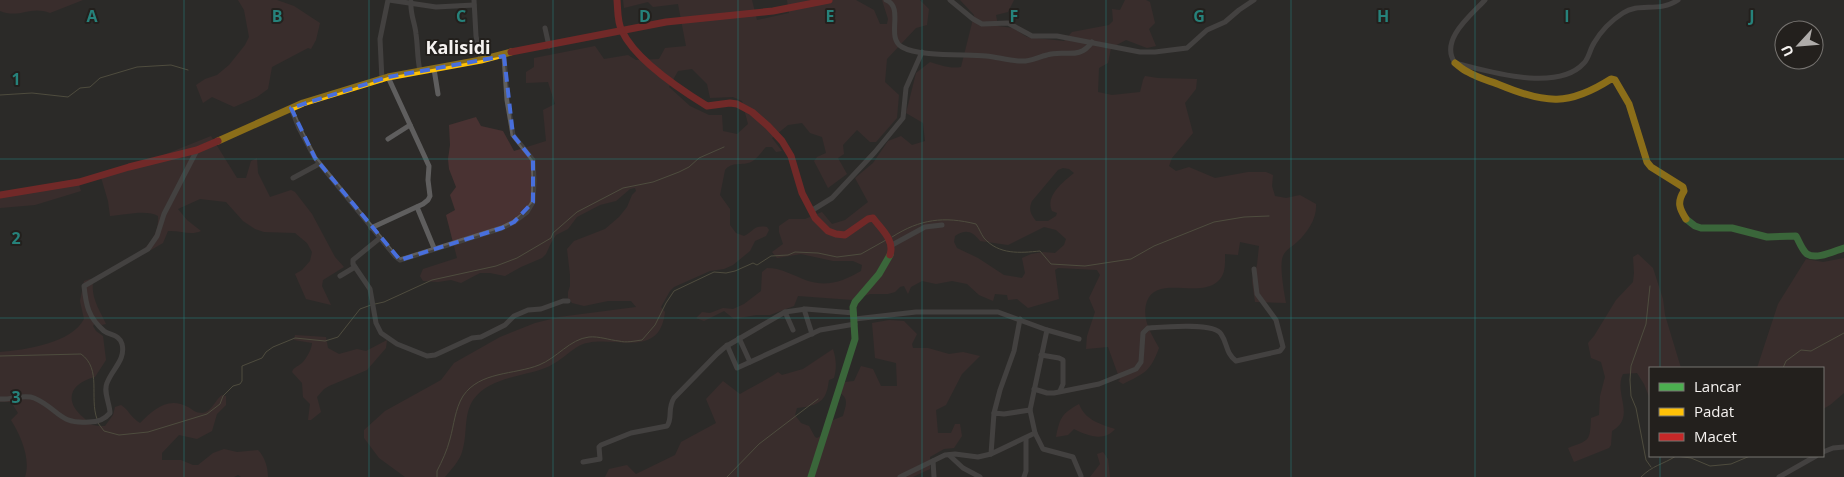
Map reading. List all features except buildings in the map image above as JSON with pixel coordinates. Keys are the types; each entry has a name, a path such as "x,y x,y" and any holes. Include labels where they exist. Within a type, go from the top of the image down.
{"street":[{"path":"371,228 418,207 430,199 429,166 385,79 380,38 388,0 424,3 436,7 474,3 480,60"},
{"path":"617,0 622,30 629,42 640,54 703,104 712,107 727,103 738,104 764,122 783,142 791,154 799,186 811,212 822,226 833,234 845,234 868,219 873,218 890,241 890,258 855,302 855,339 811,477"},
{"path":"0,195 79,182 197,150 291,108 331,94 385,79 666,22 773,11 829,0"},
{"path":"886,0 890,1 894,8 895,38 899,45 909,50 969,54 1021,62 1057,53 1072,55 1087,49 1092,42"},
{"path":"950,0 982,24 1008,23 1032,36 1057,36 1147,52 1163,52 1187,48 1207,30 1225,22 1254,0"},
{"path":"1485,0 1465,20 1454,36 1451,52 1456,63 1467,72 1512,90 1546,100 1577,97 1590,93 1611,79 1615,80 1629,104 1647,162 1651,167 1683,187 1684,191 1679,199 1679,208 1690,222 1702,228 1732,228 1768,237 1796,236 1806,253 1814,256 1844,248"},
{"path":"1456,63 1508,76 1540,79 1555,77 1573,71 1583,64 1595,40 1606,27 1624,12 1631,8 1665,6 1678,0"},
{"path":"411,2 410,11 417,35 416,52 420,71"},
{"path":"546,28 549,46"},
{"path":"811,212 832,198 875,152 903,118 906,88 922,52"},
{"path":"291,108 305,141 319,164 371,228 400,260 502,228 527,212 533,202 533,160 513,135 504,56"},
{"path":"434,69 438,94"},
{"path":"388,139 410,126"},
{"path":"0,400 27,396 36,399 65,419 76,423 100,421 110,413 106,389 107,383 122,359 122,345 118,336 104,330 95,322 86,306 84,286 148,249 154,242 164,214 197,150"},
{"path":"293,178 319,164"},
{"path":"418,207 434,248"},
{"path":"890,241 925,227 942,225"},
{"path":"380,238 352,262 372,294 372,308 376,324 381,332 408,349 430,356 472,338 481,337 505,324 514,316 528,310 541,309 563,300 568,301"},
{"path":"340,276 355,267"},
{"path":"1034,389 1052,394 1098,384 1136,369 1141,362 1143,333 1148,328 1184,326 1216,329 1222,335 1227,352 1236,361 1260,357 1281,350 1283,347 1278,325 1257,294 1254,269"},
{"path":"583,462 600,458 600,446 631,433 667,426 670,422 669,406 674,398 716,354 727,345 785,312 804,309 855,319"},
{"path":"804,309 812,334"},
{"path":"727,345 735,367 738,368 812,334 855,319 916,312 974,311 998,312 1047,330 1079,339"},
{"path":"785,312 793,330"},
{"path":"991,454 994,414 1000,390 1014,351 1020,319"},
{"path":"1047,330 1030,410 1035,433 1043,448 1073,457 1081,476"},
{"path":"739,338 750,362"},
{"path":"1041,355 1063,360 1063,384 1060,391"},
{"path":"994,414 1030,410"},
{"path":"900,477 949,455 978,457 991,454 1035,433"},
{"path":"1024,477 1026,472 1026,438"},
{"path":"1824,452 1844,447"},
{"path":"949,455 963,468 980,477"},
{"path":"1779,477 1814,457"},
{"path":"933,461 934,477"}],"highlighted area":[{"path":"504,56 513,135 533,160 533,202 514,222 502,228 400,260 315,158 291,108 388,77"}],"shaded area":[{"path":"0,0 83,0 50,13 37,10 13,14 0,11"},
{"path":"238,0 277,0 294,6 320,23 316,40 311,49 308,48 272,67 268,89 257,97 234,107 212,97 203,103 196,85 205,79 217,75 229,65 249,37 244,10"},
{"path":"623,0 752,0 757,20 789,13 787,0 856,0 874,10 880,24 887,24 888,19 882,0 920,0 929,9 927,25 916,28 887,59 885,82 899,95 897,118 876,142 870,142 857,130 843,145 844,154 838,158 847,174 828,188 814,161 817,157 826,153 822,137 810,133 802,123 788,125 772,138 782,151 776,152 772,147 766,147 751,162 734,165 725,170 720,195 730,209 730,225 736,233 744,236 759,227 767,227 769,230 766,236 755,241 750,251 733,265 724,269 710,271 674,287 661,307 665,312 661,328 653,337 642,342 602,341 589,343 577,347 550,366 497,382 480,392 473,400 468,412 461,455 445,477 405,477 379,458 364,438 364,430 385,411 441,380 454,363 500,337 535,323 559,317 636,307 631,301 608,301 584,306 572,303 568,298 570,275 567,249 574,241 605,229 619,217 636,191 635,188 630,189 616,201 600,205 577,217 568,229 556,235 542,258 505,276 480,273 461,283 451,280 438,282 423,281 420,276 423,269 457,258 446,215 455,210 450,195 456,187 449,169 449,125 476,117 481,126 503,131 514,151 546,141 543,110 555,104 548,82 526,83 526,72 534,67 534,58 595,46 604,59 628,55 636,60 659,59 665,48 686,46 678,4 653,7 648,2 624,8","holes":["692,69 707,84 710,98 733,97 742,101 748,124 737,134 723,131 722,115 709,115 690,106 669,87 678,71"]},
{"path":"960,0 1014,0 1008,12 996,15 998,26 1013,28 1027,37 1064,41 1072,32 1109,25 1113,21 1112,9 1120,10 1125,0 1146,0 1150,2 1155,23 1149,29 1156,46 1147,48 1126,40 1111,48 1108,63 1099,68 1098,92 1112,95 1140,92 1145,76 1197,79 1196,89 1185,103 1193,133 1172,158 1169,166 1176,171 1189,167 1215,178 1248,172 1266,172 1273,175 1272,186 1275,196 1286,198 1300,195 1316,204 1315,214 1308,229 1286,251 1282,259 1286,303 1255,302 1252,281 1257,265 1259,246 1240,242 1238,255 1225,254 1223,273 1217,282 1199,288 1159,289 1152,293 1147,301 1145,314 1148,326 1159,348 1153,362 1146,371 1123,384 1118,381 1120,380 1108,347 1086,349 1087,336 1095,312 1089,298 1100,275 1097,270 1058,268 1055,270 1059,299 1028,308 1017,299 1008,300 1007,295 995,294 993,301 979,295 967,284 952,281 936,284 922,281 911,287 908,294 904,286 888,294 870,294 853,300 798,296 794,306 770,315 756,315 734,319 724,311 704,321 696,318 702,312 710,313 723,308 733,309 744,304 761,291 762,272 767,268 778,269 815,283 836,282 861,271 862,265 853,261 833,261 801,254 777,258 772,252 783,244 779,226 789,219 805,219 822,212 832,224 845,220 868,202 855,178 873,163 888,141 901,136 912,145 925,141 923,123 906,113 916,73 930,62 949,67 961,67 974,15","holes":["1063,168 1069,169 1074,173 1060,185 1053,195 1050,205 1052,211 1057,213 1056,216 1048,221 1036,221 1031,212 1032,201 1058,170","1044,227 1056,230 1066,239 1064,245 1055,253 1043,252 1022,258 1025,273 1022,278 1004,275 978,258 957,248 954,242 955,236 962,232 969,232 980,241 1008,245"]},
{"path":"211,136 237,178 246,178 251,161 257,158 258,173 270,197 291,190 295,192 312,214 335,257 344,267 323,280 322,286 331,305 306,299 295,274 302,270 310,261 312,252 307,243 295,233 264,232 255,229 243,221 226,202 200,199 178,209 187,220 201,231 193,233 168,231 163,243 151,250 145,248 155,233 158,225 158,216 142,213 110,216 108,201 100,174 151,160"},
{"path":"77,179 81,191 35,205 0,208 0,193"},
{"path":"1638,254 1653,268 1681,367 1649,367 1649,396 1637,373 1623,374 1621,389 1623,419 1612,431 1611,445 1609,448 1574,462 1568,448 1587,439 1591,418 1599,415 1600,396 1605,377 1601,362 1591,358 1588,343 1616,300 1633,282 1633,257"},
{"path":"1844,258 1844,393 1824,408 1824,367 1757,367 1778,304 1806,259 1823,262"},
{"path":"90,279 93,283 95,299 106,324 95,323 93,326 103,336 106,360 95,377 80,384 72,393 73,405 77,412 96,426 105,426 113,415 115,407 121,405 140,423 156,409 168,404 181,404 202,413 211,408 222,395 226,396 226,405 217,414 212,431 197,439 179,435 162,453 162,460 181,460 198,465 213,453 224,449 237,452 258,450 266,463 268,477 241,477 238,475 234,477 25,477 27,470 26,455 11,420 18,413 11,402 0,402 0,352 47,344 69,334 78,327 84,319 80,301 84,281"},
{"path":"889,320 904,321 917,334 912,344 913,348 928,348 949,354 963,352 980,356 962,374 946,405 936,410 938,433 951,433 955,424 960,424 962,436 954,448 944,449 930,457 930,469 913,477 605,477 609,469 627,465 636,474 675,455 681,442 716,423 706,399 723,381 740,394 778,372 782,375 803,369 833,349 836,363 835,374 834,378 829,380 824,397 814,405 797,408 795,415 801,423 809,426 815,437 817,438 828,432 833,420 843,416 846,401 840,393 845,382 854,381 861,366 873,369 881,386 897,386 896,363 875,358 872,323"},
{"path":"295,335 326,337 328,348 339,354 357,349 366,351 387,340 386,348 367,370 324,389 317,397 321,412 311,420 308,420 310,404 303,397 302,383 292,372 305,359 312,343 294,340"},
{"path":"1079,404 1089,418 1115,429 1101,437 1090,436 1074,429 1068,435 1056,437 1062,417"},
{"path":"1103,452 1108,459 1110,477 1090,477 1100,464 1097,454"}],"waterway":[{"path":"0,95 32,93 68,97 80,88 90,87 100,78 137,67 171,65 188,70"},
{"path":"375,304 384,302 432,280 496,266 517,258 551,238 553,233 577,212 623,188 653,182 679,172 689,167 699,158 724,147"},
{"path":"892,237 912,226 922,223 953,220 976,224 990,244 1003,250 1010,252 1040,251 1051,264 1085,266 1131,259 1154,246 1214,222 1244,217 1269,216"},
{"path":"437,477 437,471 447,448 460,401 470,388 479,382 498,375 539,365 582,338 596,337 624,342 642,340 655,325 674,291 714,272 726,273 735,271 753,263 757,265 771,256 788,255 795,252 818,253 837,257 861,254 886,240"},
{"path":"1650,286 1646,324 1631,366 1630,380 1631,396 1636,408 1646,460 1651,467"},
{"path":"98,423 104,431 119,435 148,432 207,414 220,404 223,396 233,386 240,384 242,381 242,366 262,358 273,347 295,338 325,341 338,337 360,309 371,305"},
{"path":"1783,367 1786,361 1801,350 1811,351 1844,333"},
{"path":"0,356 81,354 87,360 93,375 97,419"},
{"path":"727,477 759,444 818,399"},
{"path":"1641,477 1654,467 1674,457"},
{"path":"1684,457 1710,466 1731,464 1748,457"}],"traffic: fast":[{"path":"1686,219 1701,228 1732,228 1767,237 1796,236 1804,250 1811,256 1826,254 1844,248"},
{"path":"811,477 855,339 853,307 855,302 879,274 890,255"}],"traffic: slow":[{"path":"218,141 303,103 388,77 481,60 511,52"},
{"path":"1455,63 1480,78 1544,99 1570,98 1596,88 1611,79 1615,80 1629,104 1647,162 1651,167 1683,187 1684,191 1680,198 1680,205 1686,219"}],"traffic: jam":[{"path":"617,0 620,27 628,42 648,63 672,83 707,106 730,103 737,104 752,112 782,141 791,156 802,193 815,218 828,231 845,235 868,219 873,218 891,244 890,255"},
{"path":"511,52 666,22 773,11 829,0"},
{"path":"0,195 79,182 197,150 218,141"}],"district":[{"name":"Kalisidi","path":"458,48"}]}
